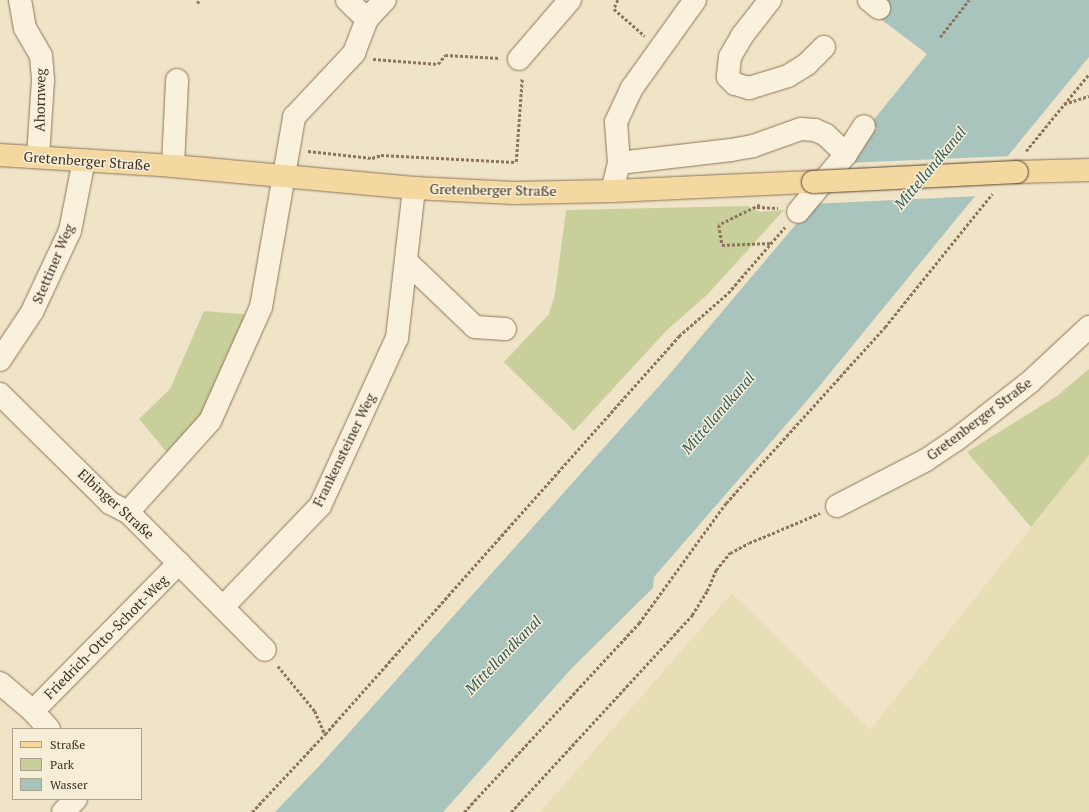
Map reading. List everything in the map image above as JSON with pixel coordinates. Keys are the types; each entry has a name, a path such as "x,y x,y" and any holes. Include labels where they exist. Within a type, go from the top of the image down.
{"main road":[{"name":"Gretenberger Straße","path":"0,155 173,166 414,188 514,193 612,191 813,182 1020,163 1089,170"}],"street":[{"name":"Ahornweg","path":"20,0 25,28 40,56 43,80 38,157"},
{"path":"347,0 367,19"},
{"path":"128,512 210,421 261,307 294,117 354,53 367,19 385,0"},
{"path":"519,59 570,0"},
{"path":"612,191 619,162 616,122 619,115 632,88 695,0"},
{"path":"770,0 742,36 730,57 728,77 735,84 749,88 788,76 807,64 824,47"},
{"path":"173,166 177,80"},
{"path":"798,212 846,154 864,126"},
{"path":"619,162 738,149 801,129 815,130 826,135 846,154"},
{"name":"Stettiner Weg","path":"0,360 32,312 70,232 84,160"},
{"name":"Frankensteiner Weg","path":"223,607 320,506 397,338 407,262 414,188"},
{"path":"407,262 475,327 505,329"},
{"name":"Gretenberger Straße","path":"837,506 926,460 956,440 1030,382 1089,327"},
{"name":"Elbinger Straße","path":"0,394 110,503 128,512 265,650"},
{"name":"Friedrich-Otto-Schott-Weg","path":"32,712 179,563"},
{"name":"Friedrich-Otto-Schott-Weg","path":"0,683 48,728"},
{"path":"63,812 75,800"}],"path":[{"path":"197,3 200,0"},
{"path":"618,0 614,9 648,39"},
{"path":"940,36 969,0"},
{"path":"288,149 372,158 381,155 516,162 522,74 519,59 445,55 438,64 368,59 354,53"},
{"path":"1020,163 1064,104 1089,74"},
{"path":"1064,104 1089,96"},
{"path":"464,812 639,623 726,503 885,327 994,190"},
{"path":"762,204 752,211 719,225 722,245 771,243"},
{"path":"252,812 325,734 679,336 728,294 798,212"},
{"path":"511,812 692,614 707,591 716,570 730,553 749,543 837,506"},
{"path":"265,650 315,711 325,734"}],"shaded area":[{"path":"1089,455 1089,812 540,812 732,593 870,730"}],"green space":[{"path":"747,206 760,212 784,210 708,294 667,330 574,431 504,362 549,314 555,294 566,210"},
{"path":"204,311 252,315 203,421 170,456 139,419 170,389"},
{"path":"1089,369 1089,455 1031,527 967,452 1057,396"}],"water":[{"name":"Mittellandkanal","path":"886,0 1089,0 1089,57 817,389 654,577 653,588 572,668 443,812 275,812 321,764 668,376 877,128 871,123 927,54 874,14"}],"pier":[{"path":"1010,156 979,196 811,204 846,163"}]}
